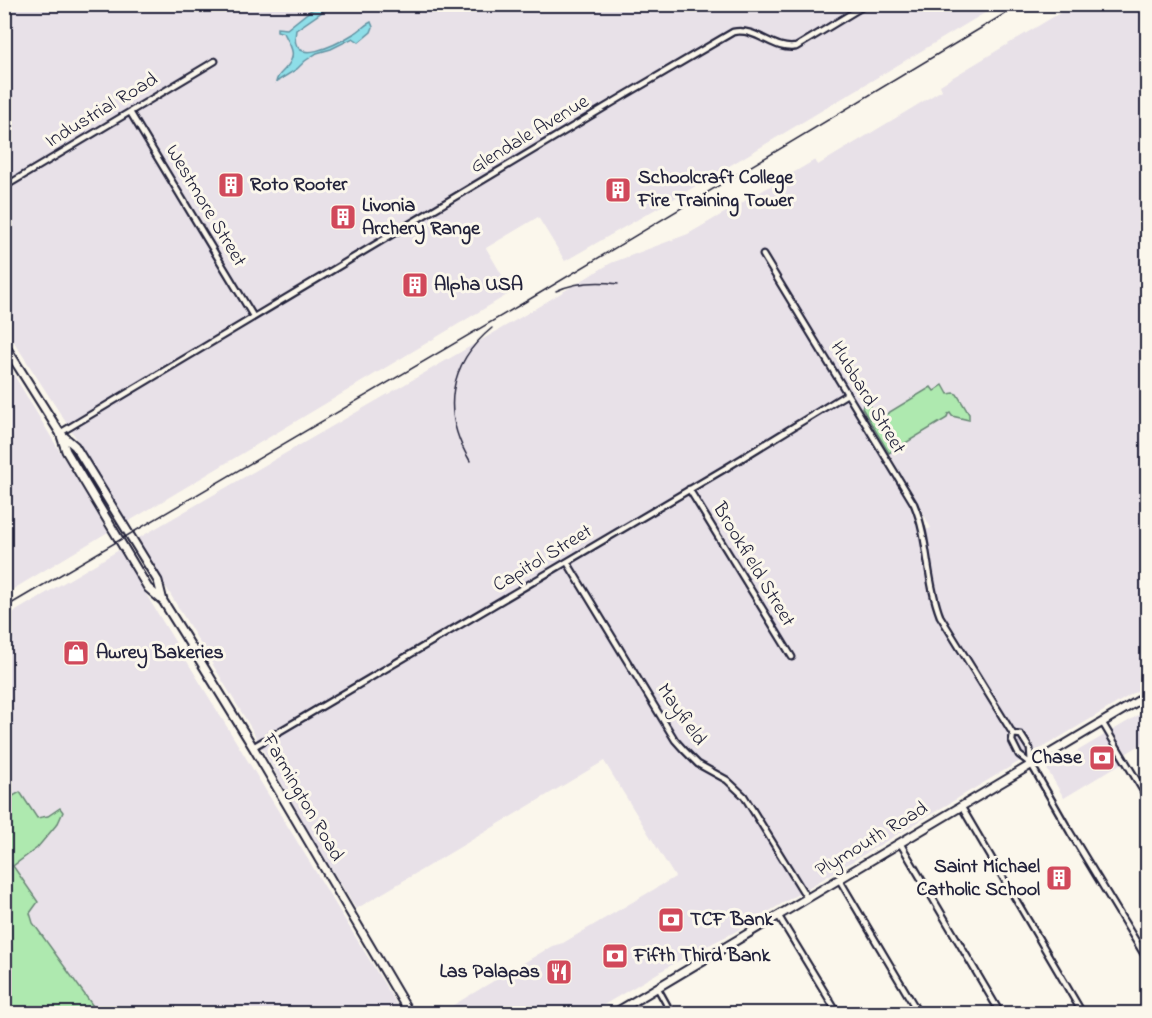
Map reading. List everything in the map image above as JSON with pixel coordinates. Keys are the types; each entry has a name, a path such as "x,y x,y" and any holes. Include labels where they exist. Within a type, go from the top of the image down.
{"main road":[{"name":"Farmington Road","path":"4,344 60,433 66,452 148,588 163,601 253,747 410,1014"},
{"name":"Farmington Road","path":"60,433 75,446 158,581 163,601"},
{"name":"Plymouth Road","path":"613,1014 1148,695"}],"street":[{"name":"Glendale Avenue","path":"60,433 734,32 745,31 784,47 796,47 867,4"},
{"name":"Industrial Road","path":"4,187 215,61"},
{"name":"Westmore Street","path":"130,112 254,316"},
{"name":"Hubbard Street","path":"763,255 914,504 921,526 940,616 1013,734"},
{"name":"Capitol Street","path":"253,747 847,394"},
{"name":"Brookfield Street","path":"689,489 792,657"},
{"name":"Mayfield","path":"567,562 675,740 698,764 727,780 744,796 807,898"},
{"path":"1102,722 1148,799"},
{"path":"1031,764 1030,749 1021,735 1013,734 1012,741 1019,755 1031,764 1145,951 1148,961"},
{"path":"961,807 1083,1014"},
{"path":"900,843 1001,1014"},
{"path":"839,879 919,1014"},
{"path":"778,915 838,1014"},
{"path":"657,987 672,1014"}],"shaded area":[{"path":"5,5 998,5 689,190 565,261 538,217 486,248 512,292 126,523 76,438 5,328"},
{"path":"1073,5 1147,5 1147,685 733,933 685,957 590,1013 440,1013 552,946 563,943 675,877 604,761 356,909 301,819 251,728 137,539 611,263 688,234 815,160 818,165 942,90 940,85","holes":["889,453 931,528 919,533 909,504 882,458"]},
{"path":"5,360 108,532 4,594"},
{"path":"119,550 402,1013 28,1013 5,974 4,618"},
{"path":"1147,710 1147,741 1122,756 1125,761 1064,798 1047,769"}],"green space":[{"path":"943,385 948,394 957,394 969,414 969,420 952,416 950,413 947,418 889,453 862,408 863,405 868,402 880,418 931,387 934,391"},
{"path":"20,792 37,818 48,816 60,808 63,812 58,823 37,848 13,866 38,902 30,913 33,923 98,1013 5,1013 5,807 13,796"}],"water":[{"path":"322,5 336,5 296,30 296,42 300,49 307,52 317,51 348,37 371,22 373,27 371,32 359,42 353,38 317,53 276,82 292,56 284,33 277,31 277,28 287,29 311,10"}],"railway":[{"path":"4,608 525,302 1021,4"},
{"path":"556,291 586,283 618,284"},
{"path":"470,461 455,425 454,390 458,373 466,357 477,342 492,328"}],"place":[{"name":"Roto Rooter","path":"231,185"},
{"name":"Schoolcraft College Fire Training Tower","path":"618,190"},
{"name":"Livonia Archery Range","path":"343,217"},
{"name":"Alpha USA","path":"415,285"},
{"name":"Awrey Bakeries","path":"76,653"},
{"name":"Chase","path":"1102,758"},
{"name":"Saint Michael Catholic School","path":"1059,878"},
{"name":"TCF Bank","path":"671,920"},
{"name":"Fifth Third Bank","path":"615,956"},
{"name":"Las Palapas","path":"559,972"}]}
